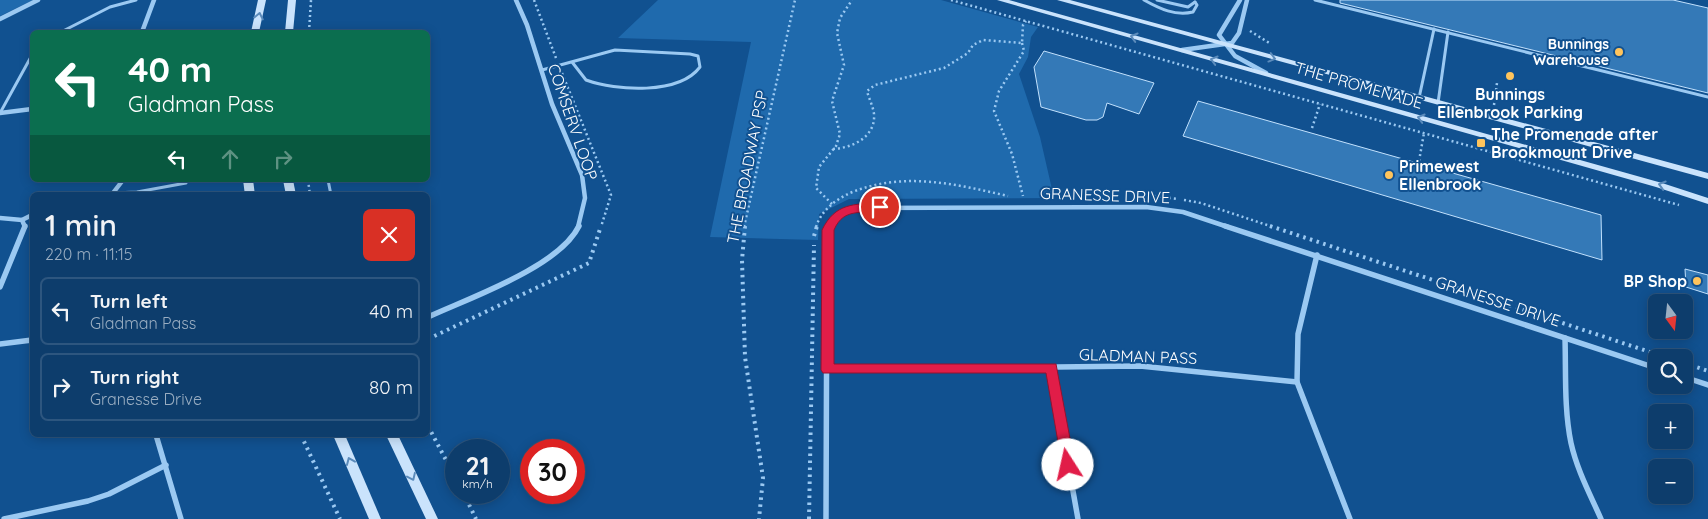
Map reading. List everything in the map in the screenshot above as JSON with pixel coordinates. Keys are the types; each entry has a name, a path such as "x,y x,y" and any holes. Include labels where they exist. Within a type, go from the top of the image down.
{"main road":[{"path":"255,30 262,0"},
{"path":"290,30 292,0"},
{"name":"THE PROMENADE","path":"1001,0 1660,185 1708,201"},
{"name":"THE PROMENADE","path":"1061,0 1678,170 1708,176"},
{"path":"340,437 375,519"},
{"path":"393,437 432,519"}],"street":[{"path":"0,18 38,0"},
{"path":"143,30 154,0"},
{"name":"COMSERV LOOP","path":"430,316 544,262 574,235 583,208 584,185 581,173 551,101 524,16 516,0"},
{"path":"1240,0 1219,31 1225,45 1235,56 1271,76"},
{"path":"1181,50 1225,45 1237,38 1247,0"},
{"path":"0,113 30,109"},
{"path":"114,192 122,182"},
{"name":"GRANESSE DRIVE","path":"826,519 827,236 833,219 852,208 1165,208 1202,217 1648,365"},
{"path":"0,218 22,220 30,216"},
{"path":"0,287 24,234 25,226 22,220"},
{"path":"1317,255 1297,329 1295,355 1297,382 1350,519"},
{"path":"1566,338 1568,426 1571,442 1576,461 1601,519"},
{"path":"0,344 30,340"},
{"name":"GLADMAN PASS","path":"828,370 1166,367 1297,382"},
{"path":"1051,368 1078,519"},
{"path":"1693,380 1708,385"},
{"path":"157,437 181,519"},
{"path":"4,519 21,517 109,494 166,465"}],"lane":[{"path":"65,30 110,7 136,0"},
{"path":"1144,0 1158,7 1183,14 1193,12 1197,5 1195,2 1188,7 1157,0"},
{"path":"1314,0 1708,97"},
{"path":"1419,98 1434,29"},
{"path":"1438,103 1448,32"},
{"path":"542,70 615,50 668,51 698,56 700,67 693,76 676,83 648,87 619,87 599,84 584,79 572,62"},
{"path":"0,113 30,59"},
{"path":"137,192 186,183"}],"path":[{"path":"309,30 311,0"},
{"path":"430,338 589,263 611,195 534,0"},
{"name":"THE BROADWAY PSP","path":"759,519 763,478 745,357 742,260 744,228 795,0"},
{"path":"832,204 816,188 819,168 834,149 840,134 832,101 844,65 837,33 840,18 852,0"},
{"path":"951,0 1682,206"},
{"path":"1023,196 1009,145 998,128 995,112 996,98 1024,51 1022,43 1023,25 1026,21"},
{"path":"1240,28 1258,34 1268,43 1277,46"},
{"path":"834,149 844,149 856,145 866,135 874,114 867,91 875,85 944,68 968,53 973,45 984,40 1022,43"},
{"path":"1494,105 1497,83"},
{"path":"1485,102 1503,107"},
{"path":"1312,128 1320,104"},
{"path":"1419,161 1424,133"},
{"path":"809,519 815,223 825,208 842,197 870,186 901,181 934,181 1009,196 1033,196"},
{"path":"1150,196 1201,203 1648,351"},
{"path":"1693,366 1708,371"},
{"path":"430,430 445,458"},
{"path":"302,437 340,519"},
{"path":"469,504 476,519"}],"shaded area":[{"path":"0,0 33,0 0,16"},
{"path":"658,0 941,0 1038,27 1031,37 1028,57 1019,74 1040,137 1054,198 849,199 819,214 818,240 710,237 751,42 618,38"}],"building":[{"name":"Bunnings Warehouse","path":"1340,0 1673,0 1708,8 1708,93 1340,3"},
{"path":"1044,51 1154,83 1139,114 1107,103 1103,117 1097,120 1086,120 1041,107 1034,67"},
{"name":"Primewest Ellenbrook","path":"1198,101 1601,215 1602,260 1183,136"},
{"name":"BP Shop","path":"1685,269 1708,275 1708,294 1686,287"}],"place":[{"name":"Bunnings Warehouse","path":"1619,52"},
{"name":"Bunnings Ellenbrook Parking","path":"1510,76"},
{"name":"The Promenade after Brookmount Drive","path":"1481,143"},
{"name":"Primewest Ellenbrook","path":"1389,175"},
{"name":"BP Shop","path":"1697,281"}],"route":[{"path":"880,207 852,208 838,214 833,219 828,230 828,370 1051,368 1068,465"}]}
